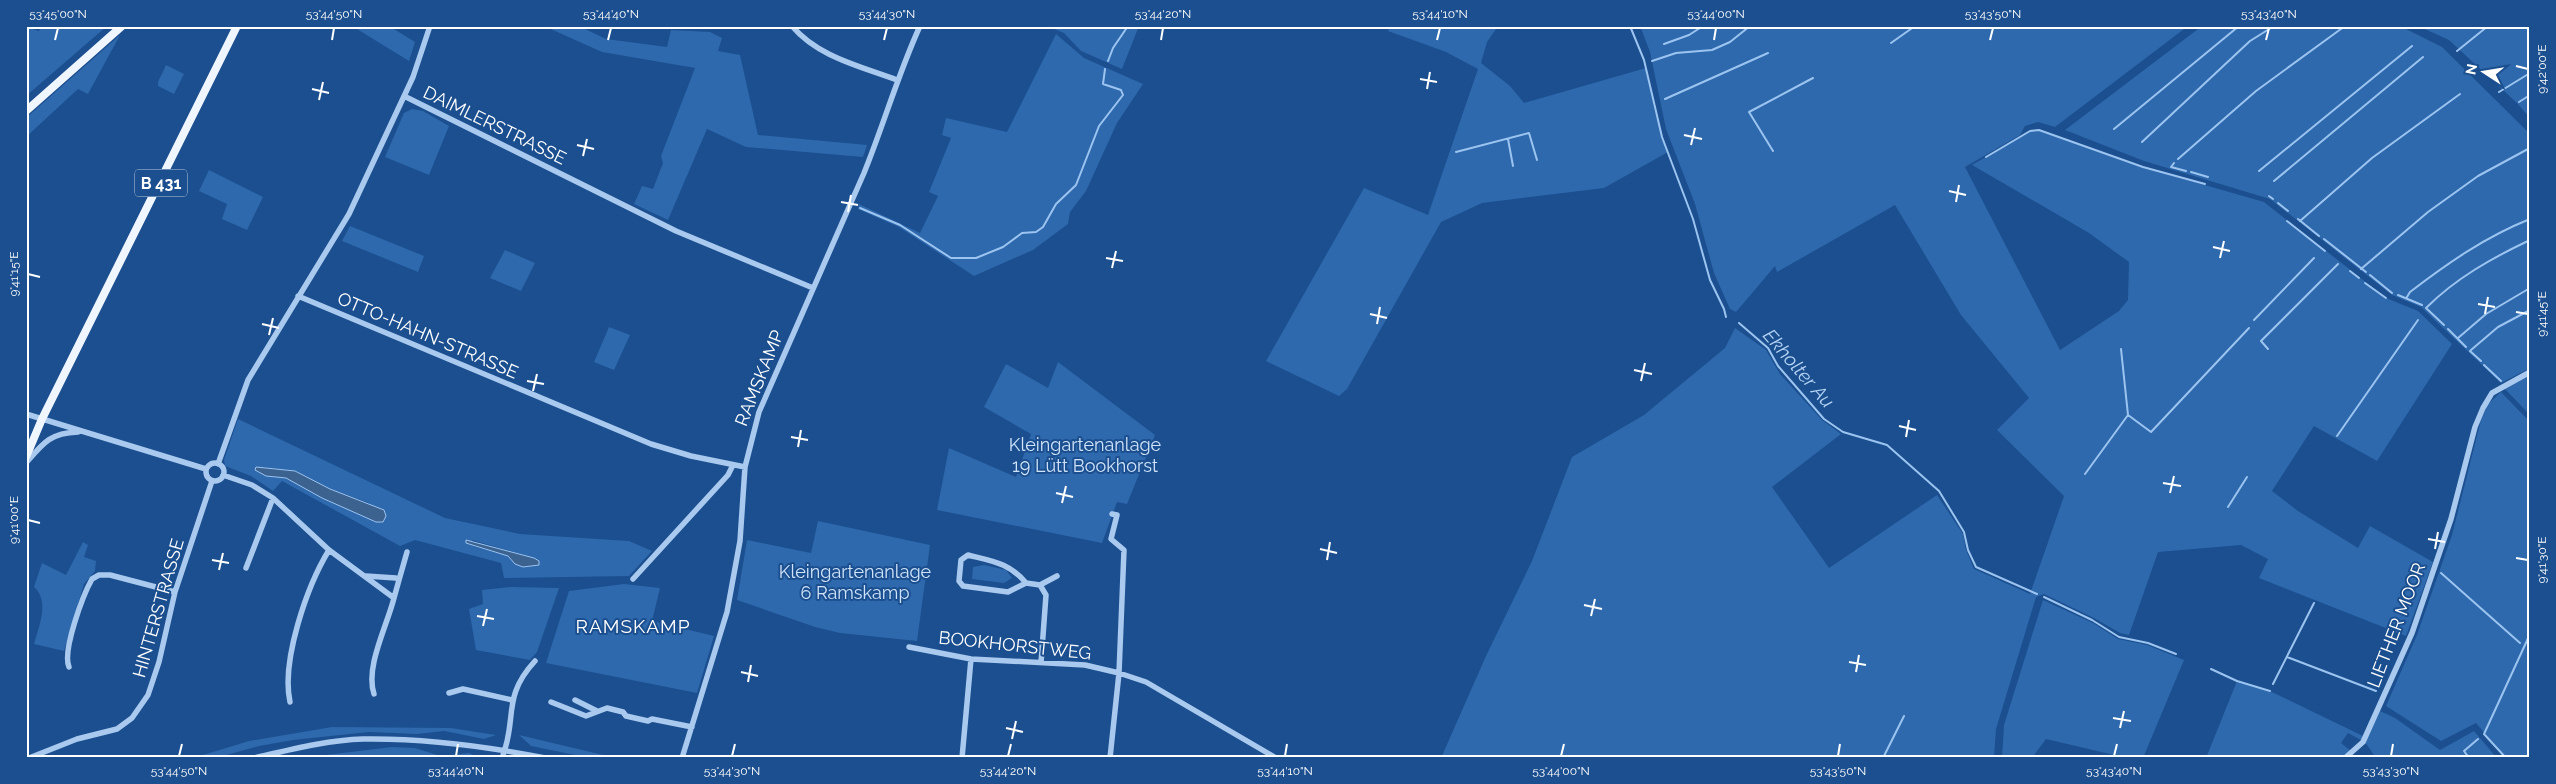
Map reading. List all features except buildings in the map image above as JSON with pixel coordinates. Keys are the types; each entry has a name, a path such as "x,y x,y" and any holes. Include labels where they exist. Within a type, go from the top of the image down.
{"main road":[{"path":"26,110 122,26"},
{"name":"B 431","path":"26,457 42,419 237,26"}],"street":[{"path":"404,96 430,26"},
{"path":"792,26 810,45 823,52 897,80"},
{"name":"RAMSKAMP","path":"682,758 730,603 740,541 745,466 759,412 873,152 897,80 920,26"},
{"name":"DAIMLERSTRASSE","path":"218,464 248,380 349,214 404,96 676,231 813,288"},
{"name":"OTTO-HAHN-STRASSE","path":"298,296 651,444 686,455 745,466"},
{"name":"LIETHER MOOR","path":"2345,758 2363,742 2412,633 2451,520 2475,427 2483,408 2492,393 2530,372"},
{"path":"26,414 206,469"},
{"path":"26,464 50,438 60,433 83,432"},
{"path":"212,463 218,464 224,470 223,475 217,481 212,481 207,477 206,469 212,463"},
{"path":"633,579 734,465"},
{"path":"223,475 252,485 273,498 329,550 394,598"},
{"name":"HINTERSTRASSE","path":"29,758 77,739 118,729 132,718 148,695 155,679 175,592 212,481"},
{"path":"246,568 273,498"},
{"path":"1110,758 1119,673 1124,550 1111,539 1116,515 1112,514"},
{"path":"290,702 287,689 294,639 307,599 329,550"},
{"path":"374,694 370,683 374,662 407,552"},
{"path":"1026,583 1017,572 1004,564 968,555 961,560 959,581 963,586 1008,592 1026,583 1040,585 1057,576"},
{"path":"69,668 67,662 73,633 92,579 99,575 110,575 175,592"},
{"path":"364,576 390,576 399,580"},
{"path":"1040,585 1046,595 1041,663"},
{"name":"BOOKHORSTWEG","path":"909,647 971,659 1085,665 1119,673 1146,682 1276,758"},
{"path":"962,758 971,659"},
{"path":"502,758 505,750 512,700 521,676 535,660"},
{"path":"449,693 463,689 512,700"},
{"path":"575,700 597,711"},
{"path":"552,702 586,716 607,708 648,721 652,719 692,727"},
{"path":"254,758 288,750 361,739 444,742 505,750 545,758"}],"green space":[{"path":"41,26 107,26 26,96 26,27 39,31"},
{"path":"352,26 389,26 415,42 409,61"},
{"path":"544,26 579,26 606,39 667,47 671,30 710,32 722,38 718,51 740,55 758,135 867,145 863,157 746,147 707,129 668,220 634,204 642,186 653,189 663,163 661,156 695,68 602,52"},
{"path":"1047,26 1139,26 1122,69 1081,51 1064,33"},
{"path":"1390,26 1498,26 1487,42 1481,63 1510,86 1524,103 1646,68 1655,112 1668,152 1604,188 1482,203 1441,222 1347,389 1339,396 1266,361 1364,188 1428,215 1478,69 1446,52 1388,31"},
{"path":"1640,26 2188,26 2055,127 2038,122 2025,126 2020,135 1965,167 2060,350 2119,311 2128,300 2129,262 2089,233 1972,165 2030,131 2039,130 2142,167 2264,202 2386,298 2418,311 2452,344 2377,461 2314,426 2272,491 2298,511 2358,548 2370,526 2433,562 2406,636 2259,578 2268,559 2241,545 2158,552 2129,635 2120,633 2044,594 2036,597 1996,729 1994,758 1441,758 1486,656 1532,561 1572,457 1644,415 1725,348 1735,328 1766,350 1780,374 1822,420 1841,434 1772,487 1829,568 1937,495 1963,534 1966,550 1974,569 2030,594 2064,496 1997,430 2029,398 1961,315 1895,205 1777,272 1775,266 1736,312 1730,309 1714,273 1695,204 1666,129 1650,52"},
{"path":"2202,26 2400,26 2442,47 2530,134 2530,368 2501,383 2421,307 2392,295 2270,199 2144,161 2065,130"},
{"path":"2418,26 2530,26 2530,118 2517,103 2449,40"},
{"path":"1056,34 1084,58 1143,84 1117,123 1086,191 1070,212 1068,224 1033,250 974,276 899,227 858,209 859,204 920,233 938,196 929,192 951,138 942,135 946,118 1007,132"},
{"path":"120,35 88,94 78,89 26,137 26,118"},
{"path":"166,65 184,74 174,94 158,86"},
{"path":"412,109 423,111 449,126 429,175 385,157 404,113"},
{"path":"209,170 263,197 247,230 222,219 227,204 199,191"},
{"path":"350,226 424,256 418,272 342,241"},
{"path":"505,250 535,263 521,291 490,278"},
{"path":"609,327 630,335 614,370 594,362"},
{"name":"Kleingartenanlage 19 Lütt Bookhorst","path":"1058,362 1155,435 1127,504 1117,502 1102,543 937,510 949,448 1016,477 1031,434 984,407 1006,364 1048,388"},
{"path":"2530,375 2530,415 2504,388"},
{"path":"2501,392 2530,422 2530,758 2506,758 2476,723 2441,741 2386,706 2417,635 2452,535 2481,420 2488,404"},
{"path":"238,419 445,518 520,534 629,541 652,551 629,576 504,578 501,563 415,540 400,546 282,481 273,491 251,476 225,466 224,460","holes":["261,467 295,471 330,489 369,503 376,522 322,498 286,478 266,476","472,540 534,558 539,561 515,564 508,556 473,546"]},
{"name":"Kleingartenanlage 6 Ramskamp","path":"818,521 930,545 917,641 840,633 815,627 737,600 747,540 811,553"},
{"path":"83,542 88,545 84,557 96,561 95,571 84,584 64,651 34,644 42,614 42,606 39,593 34,587 42,563 66,575"},
{"path":"984,565 1006,570 1012,578 1004,583 972,579 973,567"},
{"path":"624,584 660,588 652,621 714,636 697,693 546,663 569,591"},
{"path":"511,587 559,588 537,652 530,660 476,650 469,609 483,604 482,590"},
{"path":"2043,600 2093,623 2118,639 2147,645 2184,660 2143,758 2127,758 2046,739 2032,758 2002,758 2004,725"},
{"path":"2237,681 2270,691 2363,736 2361,740 2348,733 2341,743 2351,751 2342,758 2206,758"},
{"path":"2380,711 2395,718 2440,750 2474,731 2497,758 2376,758 2365,742"},
{"path":"332,727 451,728 496,735 484,739 444,731 417,734 369,732 293,740 259,746 216,758 193,758 249,741"},
{"path":"519,735 616,758 590,758 531,746"},
{"path":"392,747 415,748 440,756 469,753 480,758 417,756 301,758"}],"shaded area":[{"path":"256,467 295,471 330,489 384,510 386,516 383,522 376,522 322,498 286,478 266,476 255,470"},
{"path":"466,540 534,558 539,561 539,565 523,567 515,564 508,556 466,543"}],"waterway":[{"path":"1108,61 1113,48 1128,26"},
{"name":"Ekholter Au","path":"1630,26 1644,60 1662,137 1693,219 1710,280 1726,317"},
{"path":"1664,44 1689,35 1703,26"},
{"path":"1652,61 1676,53 1712,50 1730,42 1750,26"},
{"path":"1891,43 1915,26"},
{"path":"2114,129 2239,26"},
{"path":"2142,142 2250,41 2274,26"},
{"path":"2178,159 2256,91 2345,26"},
{"path":"2457,51 2488,26"},
{"path":"2259,171 2412,46"},
{"path":"1665,99 1768,53"},
{"path":"2274,181 2423,57"},
{"path":"860,208 900,225 951,258 976,258 1003,247 1022,233 1036,232 1043,227 1056,204 1076,185 1099,126 1123,95 1121,90 1103,84 1105,69"},
{"path":"2499,92 2530,73"},
{"path":"1773,151 1749,112 1813,78"},
{"path":"2300,221 2372,158 2460,94"},
{"path":"2519,102 2530,95"},
{"path":"1986,157 2030,131 2039,130 2143,167 2205,184"},
{"path":"1456,152 1529,133 1537,160"},
{"path":"1508,139 1513,166"},
{"path":"2361,269 2428,212 2478,176 2528,149"},
{"path":"2174,163 2171,167 2186,171"},
{"path":"2191,172 2208,177"},
{"path":"2269,196 2273,199"},
{"path":"2278,203 2288,211"},
{"path":"2298,219 2319,236"},
{"path":"2407,297 2410,292 2467,251 2530,219"},
{"path":"2287,221 2325,251"},
{"path":"2324,239 2366,272"},
{"path":"2426,308 2462,278 2530,240"},
{"path":"2254,320 2314,258"},
{"path":"2268,349 2261,341 2338,264"},
{"path":"2350,271 2359,278"},
{"path":"2370,275 2392,293"},
{"path":"2365,283 2386,298"},
{"path":"2458,338 2486,314 2530,288"},
{"path":"2398,295 2422,305"},
{"path":"2426,308 2444,325"},
{"path":"2471,350 2498,327 2530,310"},
{"path":"2337,436 2418,320"},
{"name":"Ekholter Au","path":"1739,323 1768,348 1778,366 1824,419 1843,432 1887,445 1939,491 1964,532 1968,550 1976,567 2037,594"},
{"path":"2085,474 2128,415 2151,432 2249,328"},
{"path":"2448,329 2466,347"},
{"path":"2121,349 2128,415"},
{"path":"2470,351 2481,361"},
{"path":"2484,365 2501,381"},
{"path":"2228,507 2247,477"},
{"path":"2441,573 2520,643"},
{"name":"Ekholter Au","path":"2044,597 2092,620 2119,637 2148,643 2176,654"},
{"path":"2273,684 2314,603"},
{"path":"2506,758 2484,734 2530,634"},
{"path":"2287,657 2376,691"},
{"path":"2211,669 2237,681 2270,691"},
{"path":"1883,758 1904,716"},
{"path":"2469,758 2464,751 2478,739"}],"district":[{"name":"RAMSKAMP","path":"633,626"}]}
